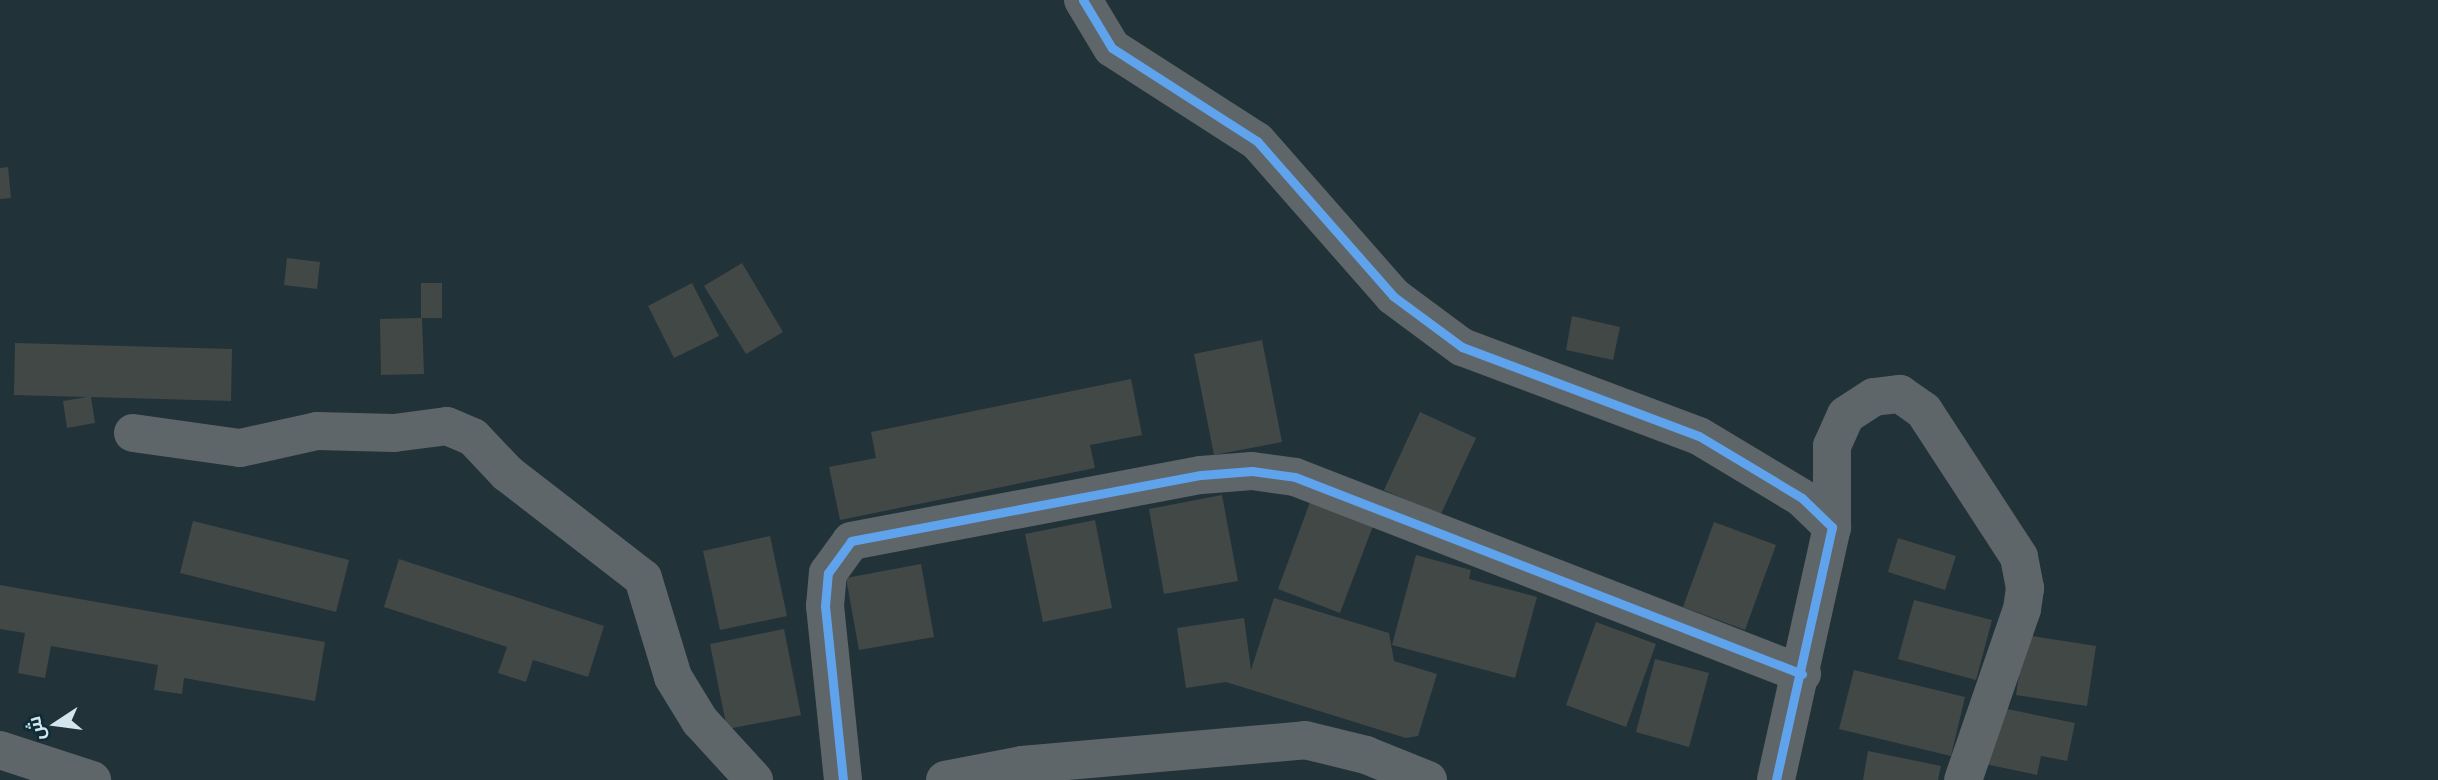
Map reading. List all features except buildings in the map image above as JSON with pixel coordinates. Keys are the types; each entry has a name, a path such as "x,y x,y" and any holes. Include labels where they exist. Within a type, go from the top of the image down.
{"street":[{"path":"1083,0 1112,48 1257,141 1393,296 1462,347 1699,436 1802,498 1832,527"},
{"path":"1776,780 1802,674 1832,527 1832,446 1846,415 1874,397 1900,394 1924,411 2019,557 2025,588 2022,609 1963,780"},
{"path":"133,433 240,448 317,431 394,433 447,426 473,437 507,473 643,578 673,677 700,721 754,780"},
{"path":"843,780 825,606 828,573 851,541 1201,475 1252,471 1294,477 1802,674"},
{"path":"1750,780 1791,723"},
{"path":"945,780 1021,765 1305,740 1366,755 1428,780"},
{"path":"0,750 92,780"}],"cycle path":[{"path":"1083,0 1112,48 1257,141 1393,296 1462,347 1699,436 1802,498 1832,527 1776,780"},
{"path":"843,780 825,606 828,573 851,541 1201,475 1252,471 1295,477 1802,674"}]}
